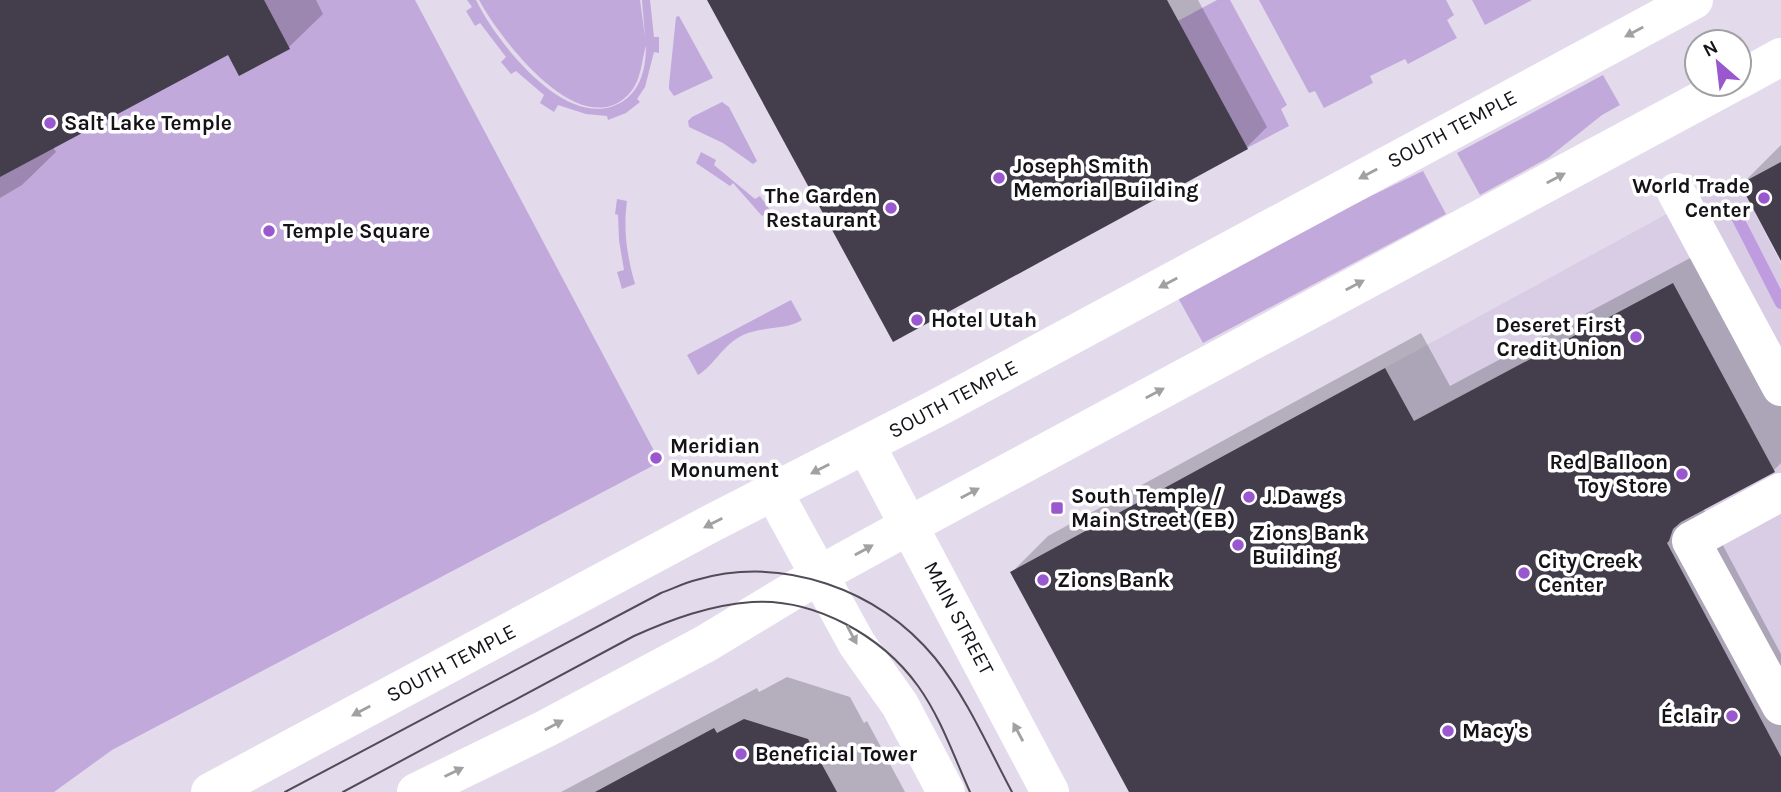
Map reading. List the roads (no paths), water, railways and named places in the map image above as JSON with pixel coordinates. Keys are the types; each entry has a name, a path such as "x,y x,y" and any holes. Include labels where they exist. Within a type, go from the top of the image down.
{"street":[{"name":"SOUTH TEMPLE","path":"210,792 700,530 866,446 1694,0"},
{"path":"1753,72 1781,57"},
{"path":"416,792 545,729 693,650 910,525 1705,98"},
{"path":"1676,192 1781,387"},
{"name":"MAIN STREET","path":"866,446 1050,792"},
{"path":"1781,492 1691,541 1781,706"},
{"path":"775,493 857,644 900,705 946,792"}],"waterway":[{"path":"1737,217 1781,303"}],"tram line":[{"path":"285,792 661,593 696,580 729,573 762,572 827,584 857,596 886,613 912,634 947,673 1012,792"},
{"path":"343,792 634,636 692,614 721,606 752,602 776,602 823,614 866,636 886,651 926,698 970,792"}],"place":[{"name":"Salt Lake Temple","path":"50,123"},
{"name":"Joseph Smith Memorial Building","path":"999,178"},
{"name":"World Trade Center","path":"1764,198"},
{"name":"The Garden Restaurant","path":"891,208"},
{"name":"Temple Square","path":"269,231"},
{"name":"Hotel Utah","path":"917,320"},
{"name":"Deseret First Credit Union","path":"1636,337"},
{"name":"Meridian Monument","path":"656,458"},
{"name":"Red Balloon Toy Store","path":"1682,474"},
{"name":"J.Dawgs","path":"1249,497"},
{"name":"South Temple / Main Street (EB)","path":"1057,508"},
{"name":"Zions Bank Building","path":"1238,545"},
{"name":"City Creek Center","path":"1524,573"},
{"name":"Zions Bank","path":"1043,580"},
{"name":"Éclair","path":"1732,716"},
{"name":"Macy's","path":"1448,731"},
{"name":"Beneficial Tower","path":"741,754"}]}
